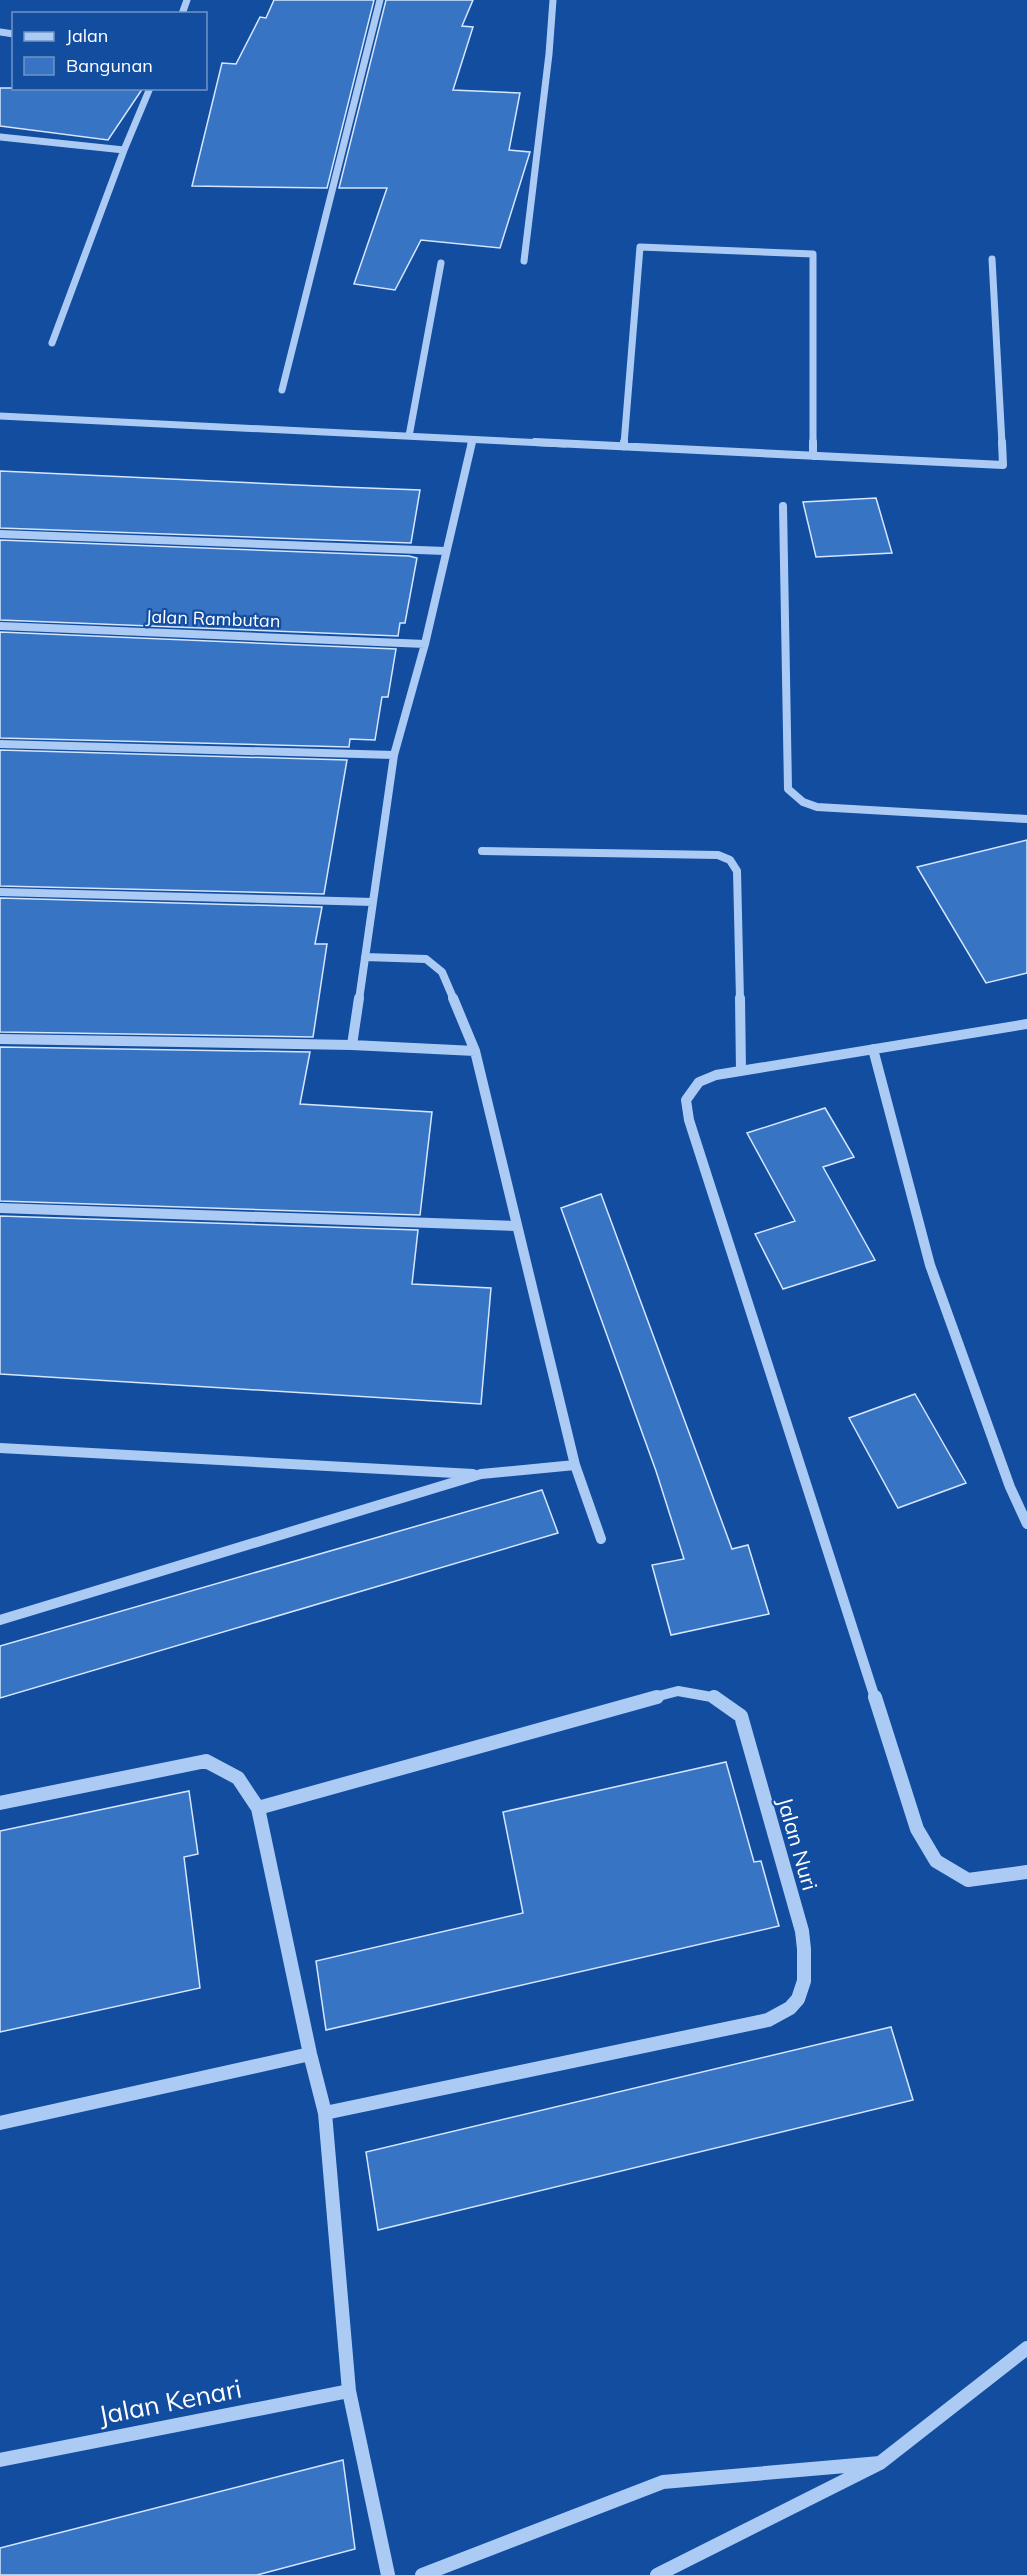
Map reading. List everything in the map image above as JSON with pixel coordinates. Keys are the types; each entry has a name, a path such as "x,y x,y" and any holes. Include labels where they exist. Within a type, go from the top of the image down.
{"street":[{"path":"282,390 380,0"},
{"path":"524,261 549,54 553,0"},
{"path":"52,343 124,150 149,90"},
{"path":"0,137 124,150"},
{"path":"624,447 640,247 813,254 813,456"},
{"path":"0,416 1003,465 992,260"},
{"path":"409,436 441,263"},
{"path":"352,1045 394,755 425,644 472,440"},
{"path":"783,506 788,789 803,802 817,807 1027,819"},
{"path":"0,534 445,551"},
{"name":"Jalan Rambutan","path":"0,626 425,644"},
{"path":"0,744 394,755"},
{"path":"482,851 718,855 730,860 737,870 741,1071"},
{"path":"0,892 374,902"},
{"path":"365,957 426,959 442,972 475,1051 575,1466 601,1539"},
{"path":"1027,1024 716,1075 699,1082 686,1100 689,1120 916,1828 936,1862 968,1880 1027,1872"},
{"path":"0,1039 352,1045 475,1051"},
{"path":"873,1049 930,1265 1010,1487 1027,1524"},
{"path":"0,1208 516,1226"},
{"path":"0,1448 481,1474 575,1466"},
{"path":"0,1620 481,1474"},
{"name":"Jalan Nuri","path":"258,1808 678,1691 715,1697 741,1716 802,1931 805,1960 804,1982 794,2005 768,2020 325,2113"},
{"path":"0,1803 206,1761 231,1771 244,1783 258,1808 310,2054 325,2113 349,2391 388,2575"},
{"path":"0,2123 310,2054"},
{"path":"657,2575 880,2463 1027,2348"},
{"name":"Jalan Kenari","path":"0,2460 349,2391"},
{"path":"422,2575 663,2482 880,2463"}],"building":[{"path":"274,0 374,0 327,188 192,186 222,63 236,64 260,17 266,18"},
{"path":"386,0 473,0 462,26 473,27 453,90 520,93 509,150 530,152 500,248 421,240 395,290 354,284 387,188 339,188"},
{"path":"0,88 12,88 12,90 142,90 108,140 0,126"},
{"path":"0,471 420,490 411,543 0,528"},
{"path":"876,498 892,553 816,557 803,502"},
{"path":"0,540 417,558 405,623 400,623 398,636 0,620"},
{"path":"0,632 396,649 388,697 382,697 375,740 350,739 349,747 0,738"},
{"path":"0,750 347,760 324,894 0,886"},
{"path":"1027,840 1027,973 986,983 917,867"},
{"path":"0,898 322,907 315,944 327,944 313,1037 0,1032"},
{"path":"0,1047 310,1052 300,1104 432,1112 420,1215 0,1201"},
{"path":"825,1108 854,1157 823,1167 875,1260 783,1289 755,1234 795,1221 747,1133"},
{"path":"601,1194 732,1549 748,1545 769,1614 671,1635 652,1565 684,1559 656,1471 561,1208"},
{"path":"0,1216 418,1230 412,1284 491,1288 481,1404 0,1374"},
{"path":"915,1394 966,1483 898,1508 849,1418"},
{"path":"542,1490 558,1533 0,1698 0,1646"},
{"path":"726,1762 754,1862 761,1861 779,1926 326,2030 316,1961 523,1913 503,1812"},
{"path":"189,1791 198,1854 184,1857 200,1988 0,2032 0,1831"},
{"path":"891,2027 913,2100 378,2230 366,2152"},
{"path":"343,2460 355,2549 257,2575 0,2575 0,2548"}]}
